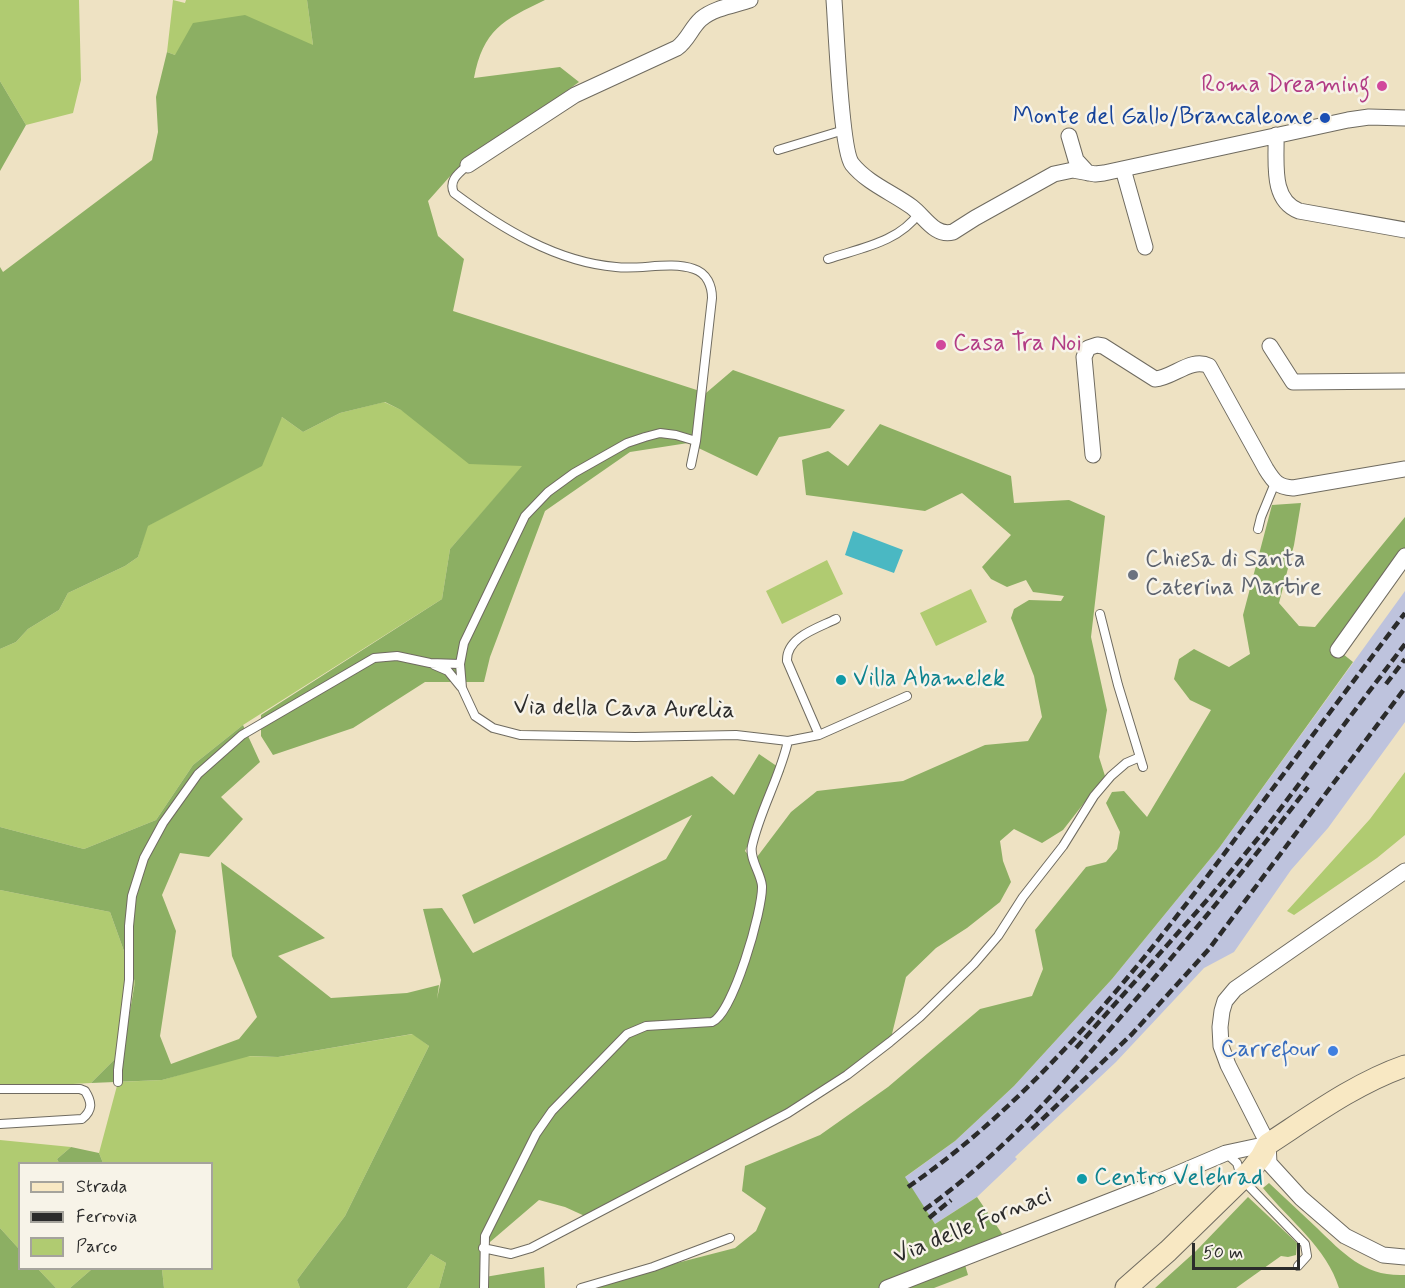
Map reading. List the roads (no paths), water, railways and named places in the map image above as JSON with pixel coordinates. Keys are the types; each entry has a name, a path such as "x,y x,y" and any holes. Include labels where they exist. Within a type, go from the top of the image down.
{"street":[{"path":"468,165 575,95 676,48 689,37 700,20 712,12 750,0"},
{"path":"834,0 844,130 848,154 853,165 919,213 937,231 944,234 953,232 1049,176 1068,170 1099,174 1355,119 1405,118"},
{"path":"1276,135 1279,192 1288,205 1299,211 1405,230"},
{"path":"1069,136 1076,160 1088,173"},
{"path":"1123,169 1145,247"},
{"path":"1093,454 1084,357 1088,348 1097,345 1103,346 1155,379 1197,363 1209,366 1266,470 1280,486 1293,488 1405,469"},
{"path":"1270,346 1293,382 1405,381"},
{"path":"1338,650 1405,555"},
{"path":"1405,871 1235,989 1226,1001 1220,1019 1221,1046 1228,1065 1268,1144 1269,1163 1301,1198 1345,1236 1383,1255 1405,1257"},
{"name":"Via delle Fornaci","path":"887,1288 1151,1185 1226,1153 1268,1144 1347,1094 1405,1066"},
{"path":"1126,1288 1161,1258 1242,1179 1261,1157 1268,1144"}],"lane":[{"path":"778,150 844,130"},
{"path":"468,165 453,181 453,193 522,237 543,247 602,266 679,267 693,269 704,275 711,288 712,298 696,441 691,465"},
{"path":"828,259 895,236 919,213"},
{"name":"Via della Cava Aurelia","path":"696,441 676,435 660,434 636,440 574,473 548,492 525,516 464,643 460,663 462,688 475,716 493,728 520,735 635,737 735,735 788,741 819,735 907,696"},
{"path":"1258,529 1275,483"},
{"path":"1100,614 1118,685 1143,767"},
{"path":"819,735 787,661 786,652 803,636 837,619"},
{"path":"118,1082 129,980 129,926 132,896 144,858 184,791 204,768 242,735 374,658 397,656 430,663 460,663"},
{"path":"430,663 448,671 462,688"},
{"path":"484,1288 485,1236 540,1126 552,1111 619,1040 640,1028 712,1022 723,1013 741,972 753,933 762,886 752,848 788,741"},
{"path":"483,1248 511,1254 531,1248 788,1113 847,1075 920,1017 974,964 998,936 1023,897 1063,846 1094,796 1126,763 1140,757"},
{"path":"0,1089 76,1088 85,1091 91,1105 89,1113 82,1119 0,1124"},
{"path":"1226,1153 1237,1163 1242,1179 1305,1244 1307,1256 1298,1266"},
{"path":"581,1288 645,1270 730,1238"}],"water":[{"path":"853,531 903,550 894,573 845,555"}],"railway":[{"path":"908,1187 1004,1110 1092,1019 1172,922 1405,613"},
{"path":"1076,1048 1208,899 1259,837 1405,644"},
{"path":"1386,684 1405,659"},
{"path":"1032,1129 1132,1034 1209,949 1405,688"},
{"path":"924,1210 1008,1140 1058,1088 1199,925 1308,787"},
{"path":"929,1218 951,1200"}],"place":[{"name":"Roma Dreaming","path":"1382,86"},
{"name":"Monte del Gallo/Brancaleone","path":"1325,118"},
{"name":"Casa Tra Noi","path":"941,345"},
{"name":"Chiesa di Santa Caterina Martire","path":"1133,575"},
{"name":"Villa Abamelek","path":"841,680"},
{"name":"Carrefour","path":"1333,1051"},
{"name":"Centro Velehrad","path":"1082,1179"}]}
